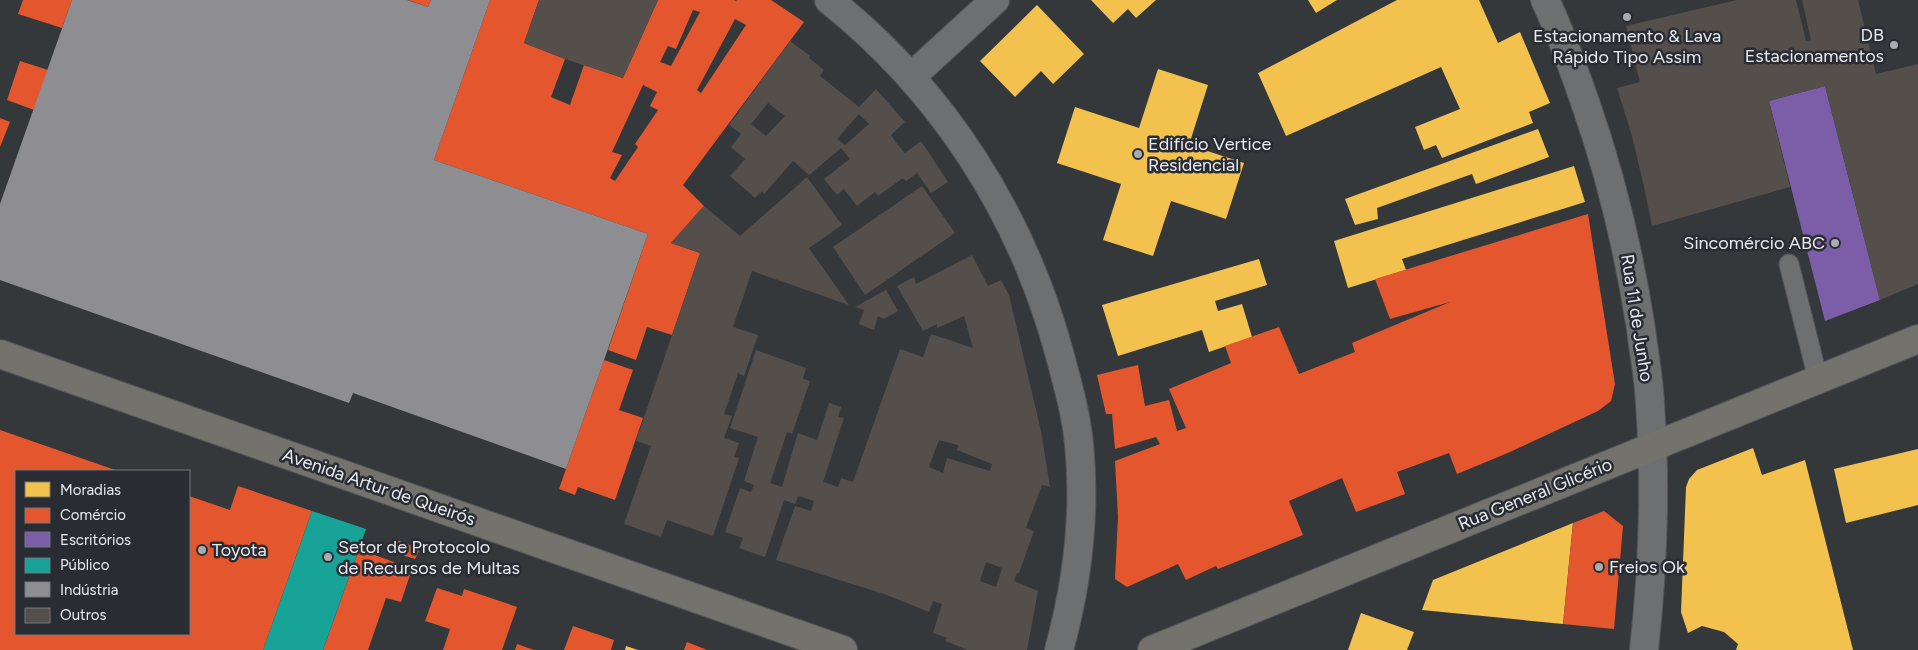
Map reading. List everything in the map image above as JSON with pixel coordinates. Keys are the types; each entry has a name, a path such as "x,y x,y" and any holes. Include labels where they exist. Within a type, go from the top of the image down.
{"main road":[{"name":"Rua General Glicério","path":"1152,650 1918,339"},
{"name":"Avenida Artur de Queirós","path":"0,354 843,650"}],"street":[{"path":"829,0 864,30 912,76 953,127 1002,206 1040,290 1068,384 1079,444 1080,535 1075,572 1059,650"},
{"path":"912,76 995,0"},
{"name":"Rua 11 de Junho","path":"1545,0 1578,81 1594,127 1613,193 1636,298 1650,402 1654,503 1644,650"}],"lane":[{"path":"1789,264 1818,380"}],"building: Moradias":[{"path":"1091,0 1156,0 1136,18 1128,9 1113,23"},
{"path":"1308,0 1337,0 1316,13"},
{"path":"1397,0 1479,0 1498,43 1520,32 1550,103 1529,112 1533,123 1442,158 1436,145 1424,150 1415,127 1460,109 1441,67 1286,136 1258,73"},
{"path":"1037,5 1084,54 1053,84 1041,71 1015,97 980,61"},
{"name":"Edifício Vertice Residencial","path":"1158,69 1208,85 1189,145 1244,163 1226,219 1171,201 1153,256 1103,240 1121,184 1057,163 1075,107 1139,128"},
{"path":"1538,129 1549,157 1476,184 1472,174 1377,208 1378,219 1355,225 1345,199"},
{"path":"1574,166 1585,202 1402,259 1406,270 1348,288 1334,241"},
{"path":"1259,259 1267,285 1215,301 1218,311 1242,304 1252,337 1209,352 1202,330 1118,356 1102,305"},
{"path":"1753,448 1762,475 1805,460 1853,650 1736,650 1738,644 1724,632 1702,626 1688,633 1681,612 1686,487 1689,479 1697,470"},
{"path":"1918,449 1918,505 1846,523 1834,469"},
{"path":"1573,523 1563,624 1422,610 1433,580"},
{"path":"1361,613 1414,632 1407,650 1348,650"},
{"path":"626,646 638,650 625,650"}],"building: Comércio":[{"path":"23,0 72,0 62,28 18,14"},
{"path":"408,0 431,0 428,7"},
{"path":"490,0 539,0 524,43 565,59 551,97 570,105 584,65 623,78 658,0 771,0 804,22 683,185 704,206 671,243 700,253 672,335 647,327 636,360 608,350 648,234 434,160","holes":["693,10 700,12 671,66 660,62 668,46 676,49","735,19 746,25 701,93 697,90","643,85 657,92 650,106 658,110 635,144 638,147 615,181 610,178 622,155 612,152"]},
{"path":"20,61 48,70 34,110 7,100"},
{"path":"0,118 10,122 0,147"},
{"path":"1588,214 1615,384 1611,401 1598,411 1510,452 1457,474 1449,453 1397,472 1405,494 1356,512 1342,478 1289,501 1303,535 1218,569 1216,566 1186,580 1178,564 1127,587 1115,579 1118,517 1115,461 1160,444 1156,437 1115,449 1112,414 1106,414 1097,375 1138,365 1145,406 1169,400 1177,431 1186,428 1169,389 1231,363 1225,346 1279,327 1299,374 1355,352 1352,343 1450,302 1390,319 1375,279"},
{"path":"604,360 633,370 619,410 643,418 615,500 578,487 575,495 559,489"},
{"path":"0,430 115,470 15,470 15,635 190,635 190,496 230,510 238,486 312,511 263,650 0,650"},
{"path":"1604,511 1623,526 1614,629 1563,624 1573,523"},
{"path":"397,540 420,549 415,559 393,552"},
{"path":"359,549 412,569 401,602 386,598 368,650 323,650"},
{"path":"437,588 462,596 464,589 517,607 502,650 443,650 450,629 425,621"},
{"path":"573,626 614,640 611,650 564,650"},
{"path":"687,642 707,650 684,650"},
{"path":"517,644 534,650 515,650"}],"building: Escritórios":[{"name":"Sincomércio ABC","path":"1825,86 1880,300 1825,321 1769,101"}],"building: Público":[{"path":"312,511 366,529 323,650 263,650"}],"building: Indústria":[{"path":"72,0 407,0 428,7 431,0 490,0 434,160 648,234 566,469 353,393 349,403 0,280 0,204"}],"building: Outros":[{"path":"539,0 658,0 623,78 524,43"},
{"path":"1737,0 1796,0 1806,41 1811,40 1802,0 1858,0 1876,74 1918,64 1918,284 1880,300 1825,86 1769,101 1790,187 1652,226 1632,136 1617,88 1640,82 1626,26"},
{"path":"790,41 810,56 809,58 824,70 820,76 859,107 876,89 905,122 891,135 897,144 905,153 921,141 948,182 931,193 917,173 906,181 903,178 878,196 875,192 857,206 844,189 837,195 824,179 850,159 841,148 809,175 793,161 764,194 762,191 755,198 730,176 745,159 731,147 741,134 729,125","holes":["768,103 785,116 766,136 751,124","859,114 869,124 845,145 837,139"]},
{"path":"807,177 842,225 809,248 849,305 752,271 733,327 758,335 744,376 738,373 724,414 732,416 724,438 739,443 734,457 739,458 713,536 667,520 661,537 624,524 651,446 636,441 700,253 671,243 704,206 740,236"},
{"path":"922,186 955,233 865,295 833,247"},
{"path":"972,255 988,286 1001,280 1009,295 1041,431 1050,487 1042,485 1026,528 1034,531 1019,573 1017,573 1014,581 1038,591 1027,650 968,650 945,641 947,638 933,633 942,604 933,601 929,612 884,594 776,560 795,506 811,511 814,501 798,496 795,504 784,500 765,557 739,548 743,538 725,532 740,488 751,492 754,485 744,481 758,437 730,428 756,350 806,368 803,379 810,381 792,434 787,432 770,483 782,487 798,433 817,440 829,403 841,407 838,417 844,418 823,482 838,487 841,478 853,482 900,349 923,357 931,334 973,348 964,316 937,328 937,324 923,331 897,286 914,277 916,284","holes":["939,440 958,445 957,450 992,464 990,471 947,458 943,473 929,467","986,562 1002,568 996,587 980,581"]},
{"path":"886,290 898,311 884,319 878,316 874,330 859,324 864,310 855,307"}],"place":[{"name":"Estacionamento & Lava Rápido Tipo Assim","path":"1627,17"},
{"name":"DB Estacionamentos","path":"1894,45"},
{"name":"Edifício Vertice Residencial","path":"1138,154"},
{"name":"Sincomércio ABC","path":"1835,243"},
{"name":"Toyota","path":"202,550"},
{"name":"Setor de Protocolo de Recursos de Multas","path":"328,557"},
{"name":"Freios Ok","path":"1599,567"}]}
